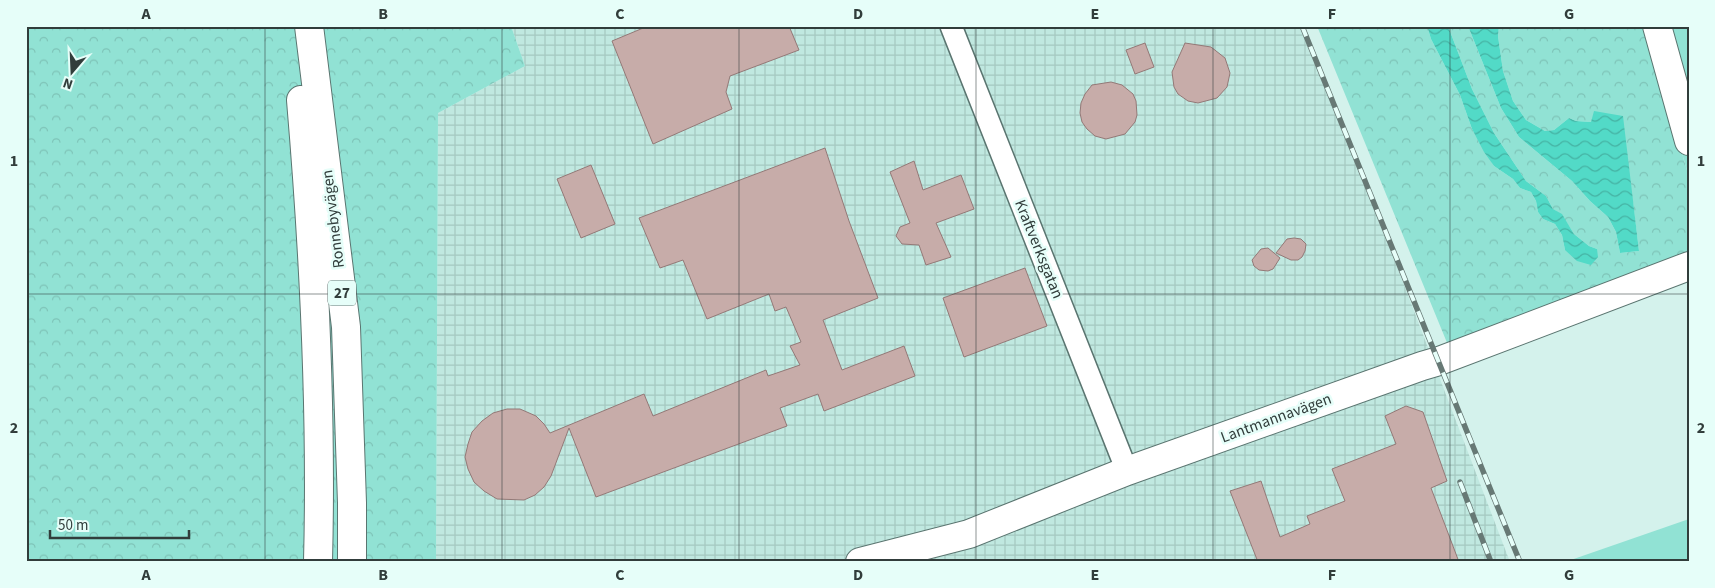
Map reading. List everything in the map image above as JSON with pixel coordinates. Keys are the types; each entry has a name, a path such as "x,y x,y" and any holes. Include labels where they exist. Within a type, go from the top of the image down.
{"main road":[{"name":"Ronnebyvägen","path":"294,26 312,228 318,381 318,562"},
{"name":"Ronnebyvägen","path":"309,26 346,327 352,503 352,562"},
{"path":"1657,26 1689,141"},
{"name":"Lantmannavägen","path":"860,562 969,534 1127,471 1439,361 1689,266"}],"street":[{"name":"Kraftverksgatan","path":"951,26 1127,471"}],"shaded area":[{"path":"511,26 1305,26 1510,562 436,562 438,113 525,66"}],"green space":[{"path":"26,26 511,26 525,66 438,113 436,562 26,562"},
{"path":"1317,26 1427,26 1431,39 1460,95 1472,129 1494,166 1513,179 1520,188 1531,192 1536,201 1538,212 1543,219 1555,224 1562,235 1565,250 1597,249 1589,246 1574,234 1562,215 1553,209 1546,196 1526,181 1494,133 1472,89 1448,26 1468,26 1501,108 1519,137 1572,181 1608,217 1616,232 1620,253 1639,251 1633,202 1591,122 1576,121 1569,118 1554,130 1545,131 1526,120 1513,101 1503,71 1498,36 1499,26 1644,26 1689,177 1689,254 1450,350"},
{"path":"1644,26 1689,26 1689,177"},
{"path":"1689,519 1689,562 1565,562"}],"water":[{"path":"1427,26 1448,26 1472,89 1494,133 1526,181 1546,196 1553,209 1562,214 1574,234 1589,246 1597,249 1598,257 1591,265 1577,261 1565,250 1562,235 1555,224 1543,219 1538,212 1536,201 1531,192 1520,188 1513,179 1494,166 1484,152 1472,129 1460,95 1431,39"},
{"path":"1468,26 1499,26 1498,36 1503,71 1513,101 1526,120 1545,131 1554,130 1569,118 1576,121 1591,122 1594,111 1623,116 1639,251 1620,253 1616,232 1608,217 1572,181 1519,137 1501,108"}],"building":[{"path":"648,26 789,26 799,50 730,76 726,92 732,109 653,144 612,41"},
{"path":"1145,43 1154,67 1135,74 1126,50"},
{"path":"1185,43 1211,47 1225,58 1230,73 1227,87 1217,98 1198,103 1188,101 1178,94 1174,87 1172,72"},
{"path":"1111,82 1122,85 1133,94 1136,101 1137,115 1135,122 1125,134 1106,139 1095,136 1087,129 1082,122 1080,113 1081,103 1092,85"},
{"path":"825,148 849,221 878,298 823,320 842,370 904,346 915,376 824,411 818,394 780,408 787,426 596,497 569,428 551,476 544,487 535,495 524,500 497,499 474,482 465,457 468,444 472,432 493,413 507,409 520,409 536,416 550,433 644,394 653,416 766,370 768,376 800,365 790,346 801,342 786,307 775,311 769,294 707,319 683,260 660,268 639,218"},
{"path":"914,161 923,190 961,175 974,209 936,223 951,257 926,265 919,245 902,244 896,236 900,227 910,223 890,172"},
{"path":"591,165 615,224 581,238 557,179"},
{"path":"1287,239 1301,239 1306,244 1302,257 1298,260 1291,260 1276,253"},
{"path":"1268,248 1280,258 1273,269 1268,271 1259,270 1254,266 1252,260 1261,249"},
{"path":"1025,268 1047,326 964,357 943,298"},
{"path":"1406,406 1423,412 1447,481 1431,488 1459,562 1258,562 1230,491 1261,481 1280,537 1310,524 1307,516 1345,501 1332,469 1396,444 1385,416"}],"railway":[{"path":"1302,26 1520,562"},
{"path":"1460,482 1491,562"}]}
